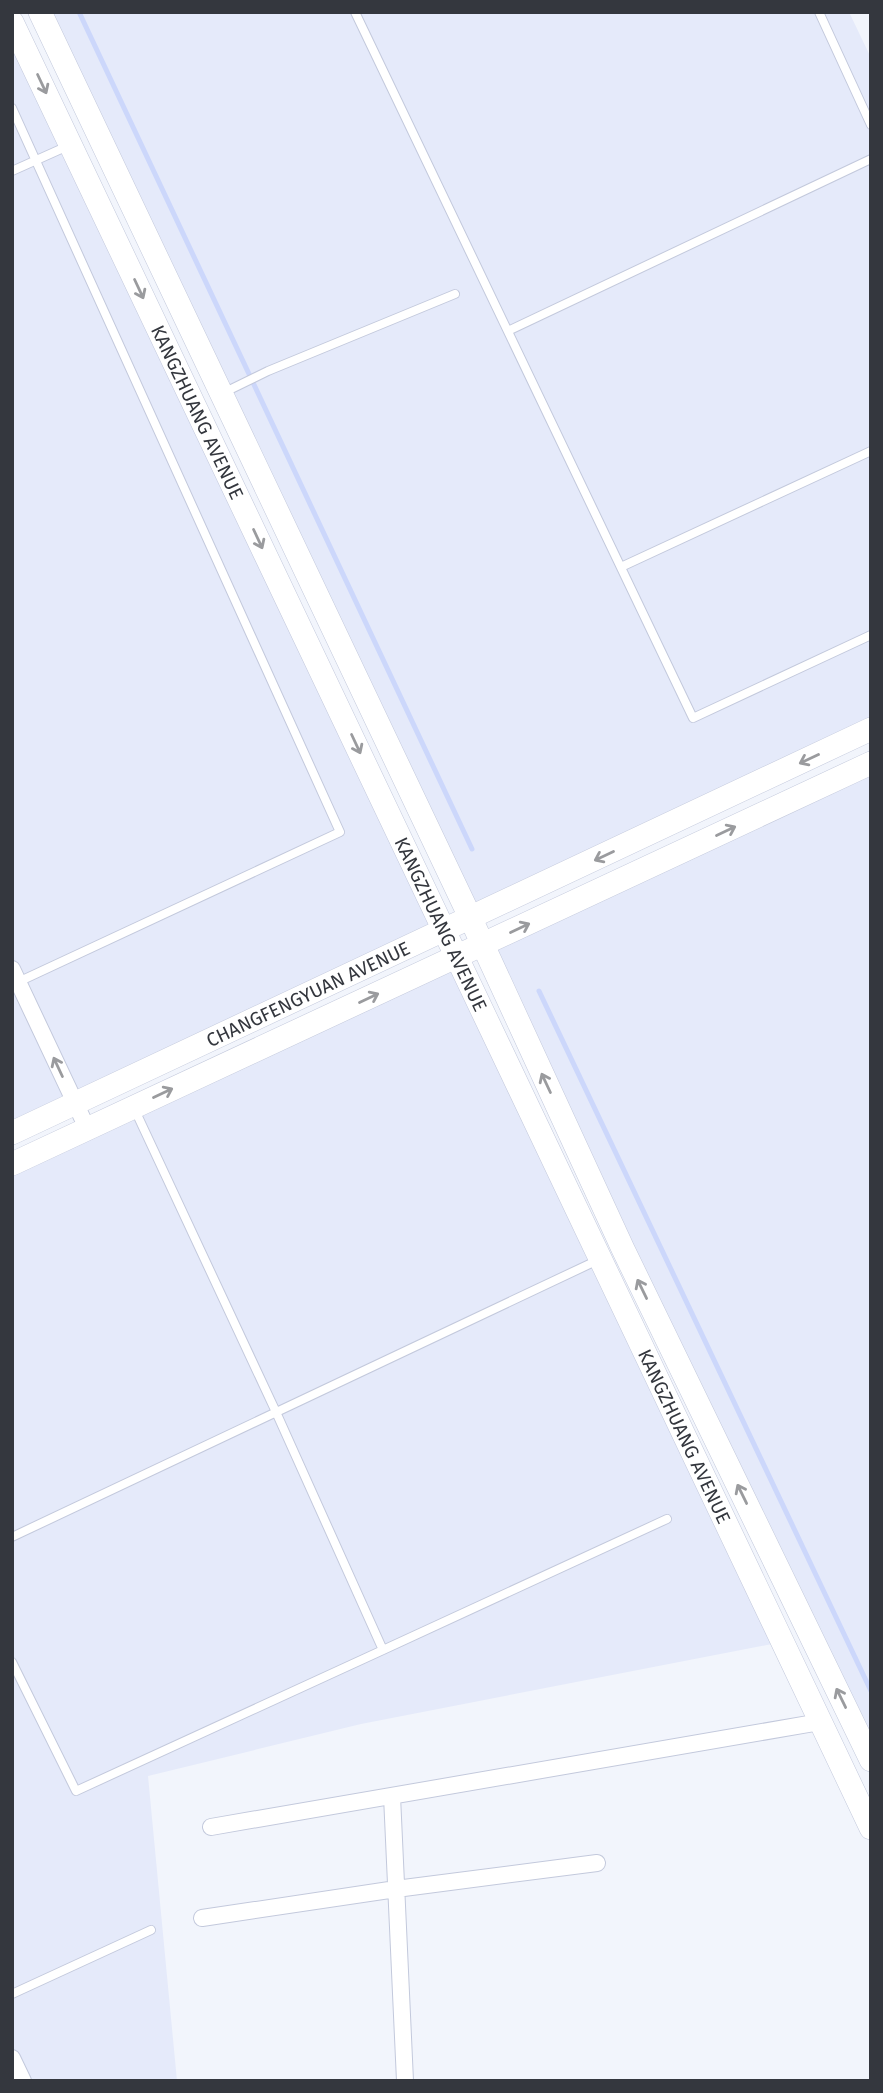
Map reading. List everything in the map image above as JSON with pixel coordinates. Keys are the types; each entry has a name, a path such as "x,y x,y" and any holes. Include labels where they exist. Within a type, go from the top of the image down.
{"main road":[{"name":"KANGZHUANG AVENUE","path":"40,12 471,919 623,1249 871,1760"},
{"name":"KANGZHUANG AVENUE","path":"12,22 871,1828"},
{"name":"CHANGFENGYUAN AVENUE","path":"12,1133 871,729"},
{"name":"CHANGFENGYUAN AVENUE","path":"15,1155 87,1128 133,1107 871,763"}],"street":[{"path":"14,979 87,1128"},
{"path":"211,1828 820,1722"},
{"path":"393,1796 405,2081"},
{"path":"202,1918 597,1863"},
{"path":"12,2058 23,2081"}],"lane":[{"path":"355,12 693,718 871,635"},
{"path":"819,12 871,125"},
{"path":"12,108 340,832 14,979"},
{"path":"12,171 70,144"},
{"path":"508,331 871,159"},
{"path":"221,394 268,371 455,293"},
{"path":"621,568 871,451"},
{"path":"133,1107 276,1412 383,1650"},
{"path":"12,1537 623,1249"},
{"path":"12,1662 76,1791 667,1519"},
{"path":"12,1994 151,1930"}],"shaded area":[{"path":"40,12 849,12 871,58 871,729 471,919"},
{"path":"12,22 445,931 12,1133"},
{"path":"871,763 871,1760 483,945"},
{"path":"458,957 782,1642 361,1724 148,1776 177,2081 12,2081 12,1164"}],"waterway":[{"path":"79,12 472,849"},
{"path":"539,991 871,1691"}]}
